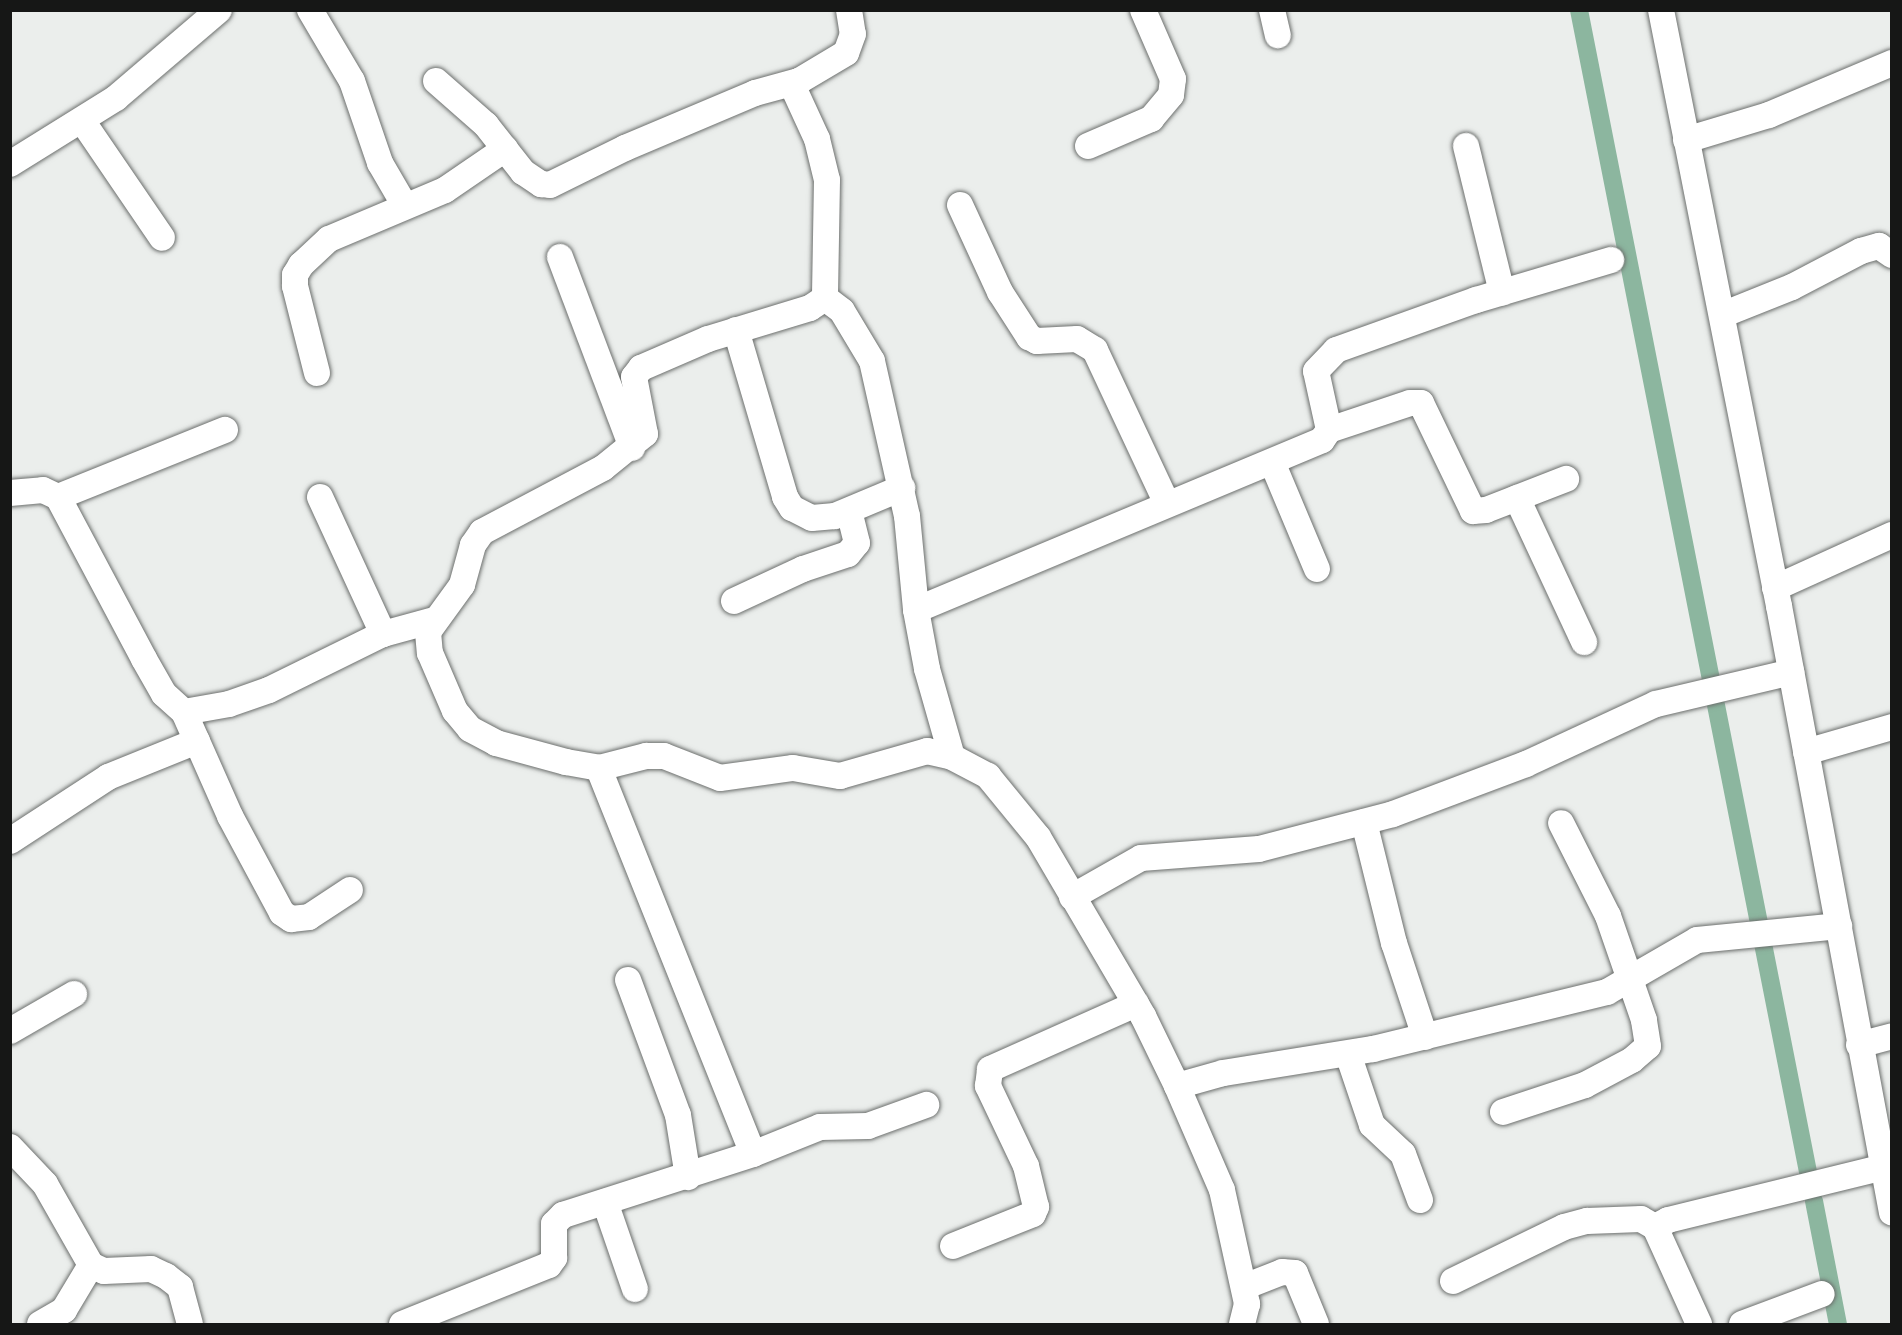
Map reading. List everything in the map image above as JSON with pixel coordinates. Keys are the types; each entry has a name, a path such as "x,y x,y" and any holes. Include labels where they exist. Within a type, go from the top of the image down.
{"street":[{"path":"10,164 83,122 219,10"},
{"path":"310,10 352,81 380,163 405,206"},
{"path":"436,81 473,112 523,172 541,184 550,185 625,148 755,93 799,81 846,53 853,34 849,10"},
{"path":"1088,146 1151,119 1171,95 1173,79 1143,10"},
{"path":"1661,10 1776,588 1780,674 1806,752 1829,928 1859,1045 1887,1176 1892,1213"},
{"path":"1686,140 1768,115 1892,63"},
{"path":"799,81 794,89 817,139 827,180 825,298"},
{"path":"83,122 162,238"},
{"path":"1466,146 1502,293"},
{"path":"317,373 295,275 329,239 445,190 505,149"},
{"path":"960,205 1000,292 1029,337 1037,341 1077,339 1095,350 1167,504"},
{"path":"1722,315 1870,248 1879,246 1892,255"},
{"path":"560,257 632,448"},
{"path":"1329,430 1316,380 1320,364 1328,356 1502,293 1611,260"},
{"path":"825,298 810,308 736,330 641,368 634,377 645,434 632,448 603,468 482,532 473,545 462,585 434,620 428,632 430,653 455,711 470,729 495,743 599,768 646,756 664,756 720,778 793,768 840,776 927,751 952,757 988,776 1015,807 1072,897 1136,1004 1177,1086 1222,1190 1244,1287 1247,1314 1242,1324"},
{"path":"825,298 842,310 872,361 902,488 916,610 927,669 952,757"},
{"path":"736,330 788,502 801,515 812,518 849,511 902,488"},
{"path":"916,610 1272,462 1322,440 1329,430 1410,403 1421,403 1473,511 1517,498 1566,479"},
{"path":"58,497 225,430"},
{"path":"1272,462 1317,568"},
{"path":"10,493 43,490 58,497 164,694 184,712 230,816 282,913 291,919 309,917 350,890"},
{"path":"320,496 383,633"},
{"path":"1517,498 1584,642"},
{"path":"734,601 803,569 848,554 857,543 849,511"},
{"path":"1776,588 1892,535"},
{"path":"184,712 229,704 269,690 383,633 434,620"},
{"path":"1072,897 1152,855 1259,849 1364,822 1515,768 1656,704 1702,690 1780,674"},
{"path":"1806,752 1892,727"},
{"path":"10,841 108,777 197,741"},
{"path":"599,768 753,1154"},
{"path":"1364,822 1394,944 1425,1037"},
{"path":"1503,1112 1585,1085 1642,1053 1648,1036 1598,890 1561,822"},
{"path":"1177,1086 1223,1073 1348,1054 1607,992 1630,981 1697,940 1829,928"},
{"path":"628,980 678,1115 688,1177"},
{"path":"10,1030 74,994"},
{"path":"953,1246 1032,1214 1036,1207 1026,1166 988,1086 990,1069 1136,1004"},
{"path":"1859,1045 1892,1036"},
{"path":"1348,1054 1372,1125 1403,1154 1420,1200"},
{"path":"407,1324 540,1271 554,1258 553,1234 558,1220 605,1202 688,1177 753,1154 820,1127 868,1126 926,1106"},
{"path":"15,1159 45,1184 91,1264 105,1271 151,1269 166,1276 180,1287 190,1324"},
{"path":"1655,1227 1668,1220 1887,1176"},
{"path":"605,1202 635,1289"},
{"path":"1453,1281 1527,1244 1587,1221 1641,1219 1655,1227 1699,1324"},
{"path":"40,1324 69,1305 91,1264"},
{"path":"1244,1287 1282,1272 1294,1273 1316,1324"},
{"path":"1742,1324 1822,1294"}],"waterway":[{"path":"1579,10 1808,1172"},
{"path":"1814,1201 1838,1324"}]}
